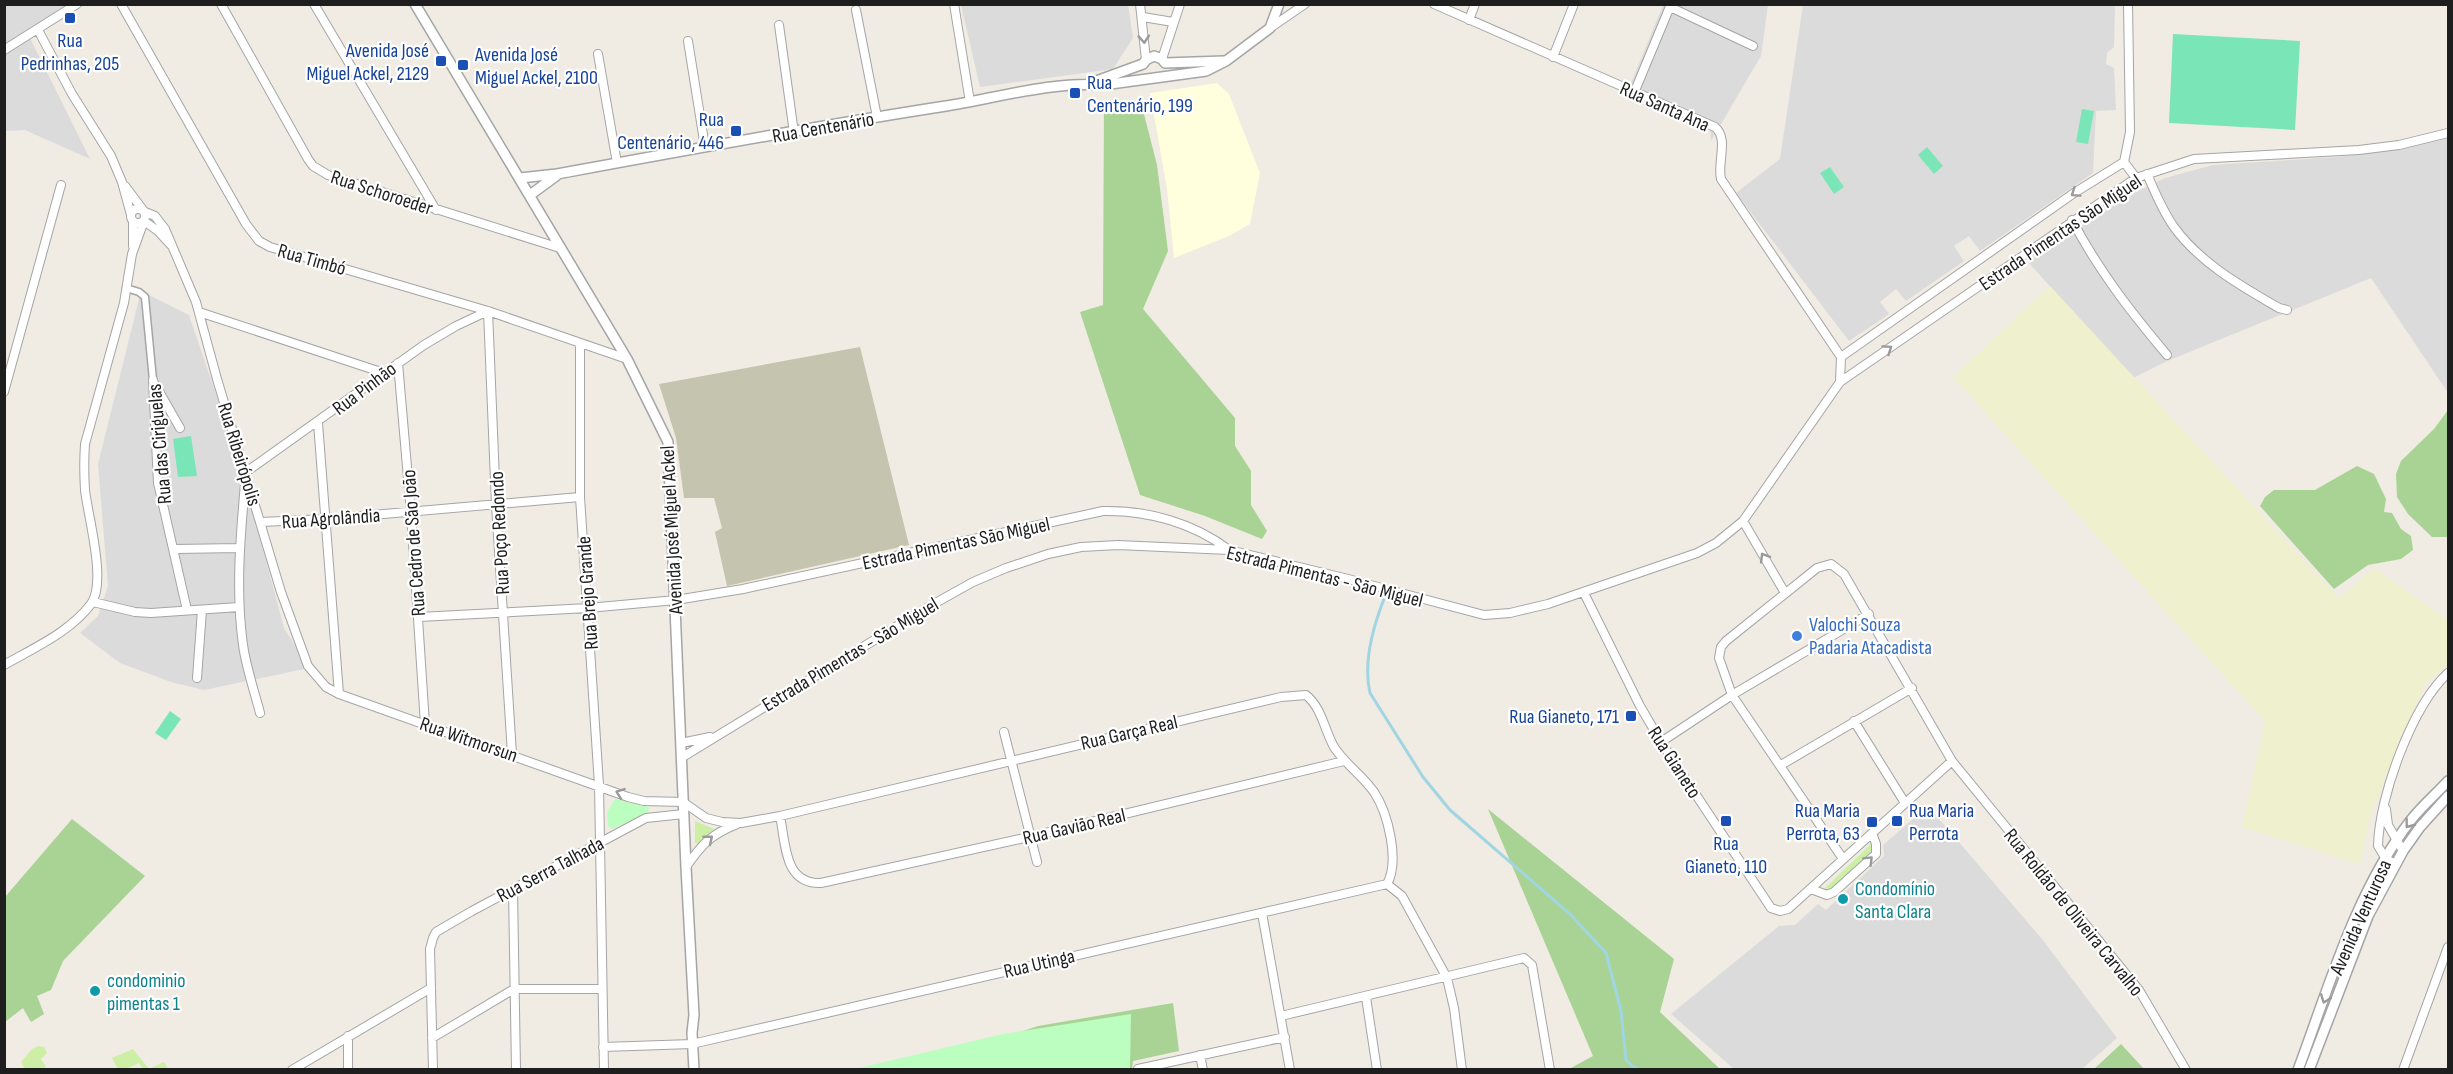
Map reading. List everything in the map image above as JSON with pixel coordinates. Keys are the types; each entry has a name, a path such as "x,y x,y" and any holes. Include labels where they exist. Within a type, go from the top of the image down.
{"street":[{"path":"4,50 77,4"},
{"name":"Rua Timbó","path":"121,4 246,224 259,241 270,247 488,311 627,359"},
{"name":"Rua Schoroeder","path":"221,4 313,166 328,175 560,248"},
{"path":"314,4 436,210"},
{"name":"Avenida José Miguel Ackel","path":"415,4 627,359 668,442 694,1015 694,1070"},
{"path":"954,4 970,102"},
{"path":"1140,4 1143,17 1144,73 1155,78 1165,72 1164,61 1173,22 1180,4"},
{"path":"1270,28 1279,4"},
{"name":"Rua Centenário","path":"520,178 557,174 1056,87 1089,84 1103,86 1206,71 1226,62 1305,4"},
{"name":"Rua Santa Ana","path":"1434,4 1720,131 1722,137 1718,168 1721,179 1841,357"},
{"path":"1468,20 1475,4"},
{"path":"1553,57 1574,4"},
{"path":"2128,4 2130,132 2124,162 2136,178"},
{"path":"1634,93 1671,6 1753,46"},
{"path":"856,10 876,117"},
{"path":"1143,17 1173,22"},
{"path":"779,25 794,133"},
{"name":"Rua Ribeirópolis","path":"38,30 72,94 111,156 122,182 132,218 132,254"},
{"path":"688,41 705,147"},
{"path":"598,54 617,163"},
{"name":"Rua Centenário","path":"1089,84 1145,62 1154,56 1164,61 1226,62"},
{"name":"Estrada Pimentas São Miguel","path":"1584,593 1697,553 1716,543 1743,521 1840,382 1910,336 2072,220 2136,178 2176,163 2213,156 2359,150 2399,145 2448,133"},
{"name":"Estrada Pimentas São Miguel","path":"1841,357 2055,206 2124,162"},
{"name":"Rua Centenário","path":"530,195 557,174"},
{"path":"2147,174 2162,208 2175,229 2192,248 2231,280 2279,309 2287,310"},
{"name":"Rua Ribeirópolis","path":"122,182 144,211 154,216 165,229 199,312 216,379 281,592 308,666 326,687 339,694"},
{"path":"4,392 61,185"},
{"path":"4,665 61,632 93,602 97,589 97,573 85,490 84,454 124,303 132,254 144,222 144,211 136,209 132,218 137,224 144,222 158,231 173,248"},
{"path":"2072,220 2092,258 2126,307 2167,355"},
{"name":"Rua das Ciriguelas","path":"126,288 139,292 145,297 153,380 158,483 188,610"},
{"name":"Rua Pinhão","path":"246,472 318,423 398,363 456,326 488,311"},
{"name":"Rua Poço Redondo","path":"488,311 496,505 512,754"},
{"path":"199,312 384,373"},
{"name":"Rua Brejo Grande","path":"580,343 580,497 599,785 598,843 604,1070"},
{"path":"1840,382 1841,357"},
{"name":"Rua Cedro de São João","path":"398,363 419,617 425,724"},
{"path":"153,380 180,428"},
{"path":"318,423 339,694"},
{"path":"246,472 239,548 239,607 243,647 260,712"},
{"name":"Rua Agrolândia","path":"261,522 411,513 580,497"},
{"name":"Estrada Pimentas São Miguel","path":"419,617 588,608 676,600 754,586 1103,511 1127,510 1171,521 1213,538 1229,550"},
{"path":"1743,521 1785,593 1721,647 1720,664 1732,695 1843,859"},
{"name":"Estrada Pimentas - São Miguel","path":"681,758 973,582 1048,554 1109,545 1229,550 1484,615 1528,610 1584,593"},
{"path":"175,549 239,548"},
{"name":"Rua Roldão de Oliveira Carvalho","path":"1785,593 1817,568 1831,564 1844,574 1912,688 1952,761 2139,990 2186,1070"},
{"name":"Rua Gianeto","path":"1584,593 1640,706 1661,742 1771,908 1780,911 1788,909 1811,889"},
{"path":"93,602 135,612 151,613 239,607"},
{"path":"197,678 202,610"},
{"path":"1661,742 1732,695 1869,614"},
{"path":"2396,864 2386,859 2378,846 2385,802 2415,719 2428,696 2448,673"},
{"path":"1780,765 1912,688"},
{"name":"Rua Witmorsun","path":"339,694 599,785"},
{"name":"Rua Garça Real","path":"741,823 780,816 1295,695 1306,695 1313,701 1334,746 1344,761 1373,790 1383,811 1393,864 1387,884"},
{"path":"1854,721 1905,803"},
{"path":"1004,732 1037,862"},
{"path":"681,743 715,736"},
{"name":"Rua Gavião Real","path":"780,816 791,868 803,881 821,883 1029,837 1344,761"},
{"path":"1872,833 1876,844 1876,854 1843,884 1827,895 1811,889 1843,859 1952,761"},
{"name":"Avenida Venturosa","path":"2298,1070 2353,926 2386,859 2412,819 2448,781"},
{"path":"599,785 628,796 652,801 683,802 706,818 741,823"},
{"name":"Avenida Venturosa","path":"2309,1070 2360,933 2403,851 2420,827 2448,796"},
{"path":"652,801 652,816"},
{"path":"2385,802 2388,825 2403,851"},
{"name":"Rua Serra Talhada","path":"431,988 430,949 433,938 443,927 652,816 684,814"},
{"path":"686,867 700,846 713,835 741,823"},
{"path":"1387,884 1402,896 1447,978 1454,1008 1462,1070"},
{"name":"Rua Utinga","path":"603,1047 695,1043 1387,884"},
{"path":"513,889 516,1070"},
{"path":"1262,913 1290,1070"},
{"path":"2403,1070 2448,947"},
{"path":"1281,1016 1524,958 1532,965 1550,1070"},
{"path":"292,1070 431,988 433,1070"},
{"path":"432,1038 514,989 602,989"},
{"path":"1366,997 1377,1070"},
{"path":"348,1036 348,1070"},
{"path":"1138,1069 1285,1036"},
{"name":"Avenida José Miguel Ackel","path":"695,1043 700,1070"},
{"path":"1200,1055 1203,1070"}],"shaded area":[{"path":"5,5 81,5 30,38 90,159 25,130 5,131"},
{"path":"961,5 1128,5 1133,38 1113,69 980,87"},
{"path":"1663,5 1768,5 1761,56 1711,141 1710,127 1627,93"},
{"path":"1803,5 2115,5 2114,47 2107,53 2106,64 2114,68 2116,110 2096,111 2093,173 1980,251 1969,236 1954,246 1964,261 1906,301 1896,289 1880,302 1889,314 1849,341 1736,193 1780,159"},
{"path":"1217,83 1229,94 1260,173 1250,224 1229,236 1174,258 1167,189 1150,93"},
{"path":"2448,137 2448,393 2371,278 2165,362 2133,378 2028,262 2130,195 2165,178 2213,165 2337,157 2395,150"},
{"path":"2050,286 2339,599 2374,568 2448,620 2448,665 2425,683 2371,813 2360,864 2242,827 2265,721 1953,377"},
{"path":"141,291 189,315 242,470 284,628 309,668 204,690 171,682 120,663 80,633 98,616 108,586 98,464"},
{"path":"860,347 909,545 727,586 715,532 722,528 714,498 684,498 676,438 659,384"},
{"path":"1928,806 2042,939 2117,1038 2082,1069 1734,1069 1671,1014 1779,926 1795,925 1818,904 1826,910 1884,856 1883,845"}],"green space":[{"path":"2173,34 2300,41 2295,130 2169,123"},
{"path":"1104,102 1144,114 1157,165 1168,251 1143,309 1235,418 1235,446 1251,471 1251,505 1267,531 1262,539 1205,516 1140,495 1080,312 1103,305"},
{"path":"2082,109 2094,111 2088,144 2076,142"},
{"path":"1927,147 1943,166 1934,174 1918,155"},
{"path":"1830,167 1844,187 1834,194 1820,173"},
{"path":"2448,410 2448,537 2432,537 2408,514 2397,497 2396,474 2401,461 2434,429"},
{"path":"191,436 197,476 178,477 173,439"},
{"path":"2357,466 2374,474 2386,499 2384,512 2392,513 2401,529 2411,536 2413,550 2401,559 2368,565 2334,589 2260,506 2265,497 2274,490 2315,490"},
{"path":"170,711 181,719 166,740 155,733"},
{"path":"615,799 649,807 648,813 612,829 608,826 607,812"},
{"path":"1488,809 1674,959 1660,1012 1720,1069 1569,1069 1593,1056"},
{"path":"72,819 145,876 63,961 51,990 37,996 44,1014 31,1022 23,1008 5,1022 5,897"},
{"path":"695,821 714,829 698,844 695,843"},
{"path":"1873,842 1872,853 1832,891 1822,891"},
{"path":"1173,1003 1179,1051 1133,1061 1132,1069 874,1070 973,1048 1038,1026"},
{"path":"1131,1014 1130,1069 855,1069 1003,1034"},
{"path":"2121,1044 2144,1069 2094,1069"},
{"path":"38,1046 44,1047 47,1053 41,1059 46,1067 25,1069 21,1062 32,1049"},
{"path":"133,1049 149,1069 143,1069 139,1063 126,1069 118,1069 112,1058"},
{"path":"164,1062 168,1069 149,1069"}],"waterway":[{"path":"1384,599 1376,621 1368,657 1370,693 1423,777 1450,810 1570,914 1606,953 1621,1011 1626,1060 1633,1067 1641,1070"}],"place":[{"name":"Rua Pedrinhas, 205","path":"70,18"},
{"name":"Avenida José Miguel Ackel, 2129","path":"441,61"},
{"name":"Avenida José Miguel Ackel, 2100","path":"463,65"},
{"name":"Rua Centenário, 199","path":"1075,93"},
{"name":"Rua Centenário, 446","path":"736,131"},
{"name":"Valochi Souza Padaria Atacadista","path":"1797,636"},
{"name":"Rua Gianeto, 171","path":"1631,716"},
{"name":"Rua Gianeto, 110","path":"1726,821"},
{"name":"Rua Maria Perrota","path":"1897,821"},
{"name":"Rua Maria Perrota, 63","path":"1872,822"},
{"name":"Condomínio Santa Clara","path":"1843,899"},
{"name":"condominio pimentas 1","path":"95,991"}]}
